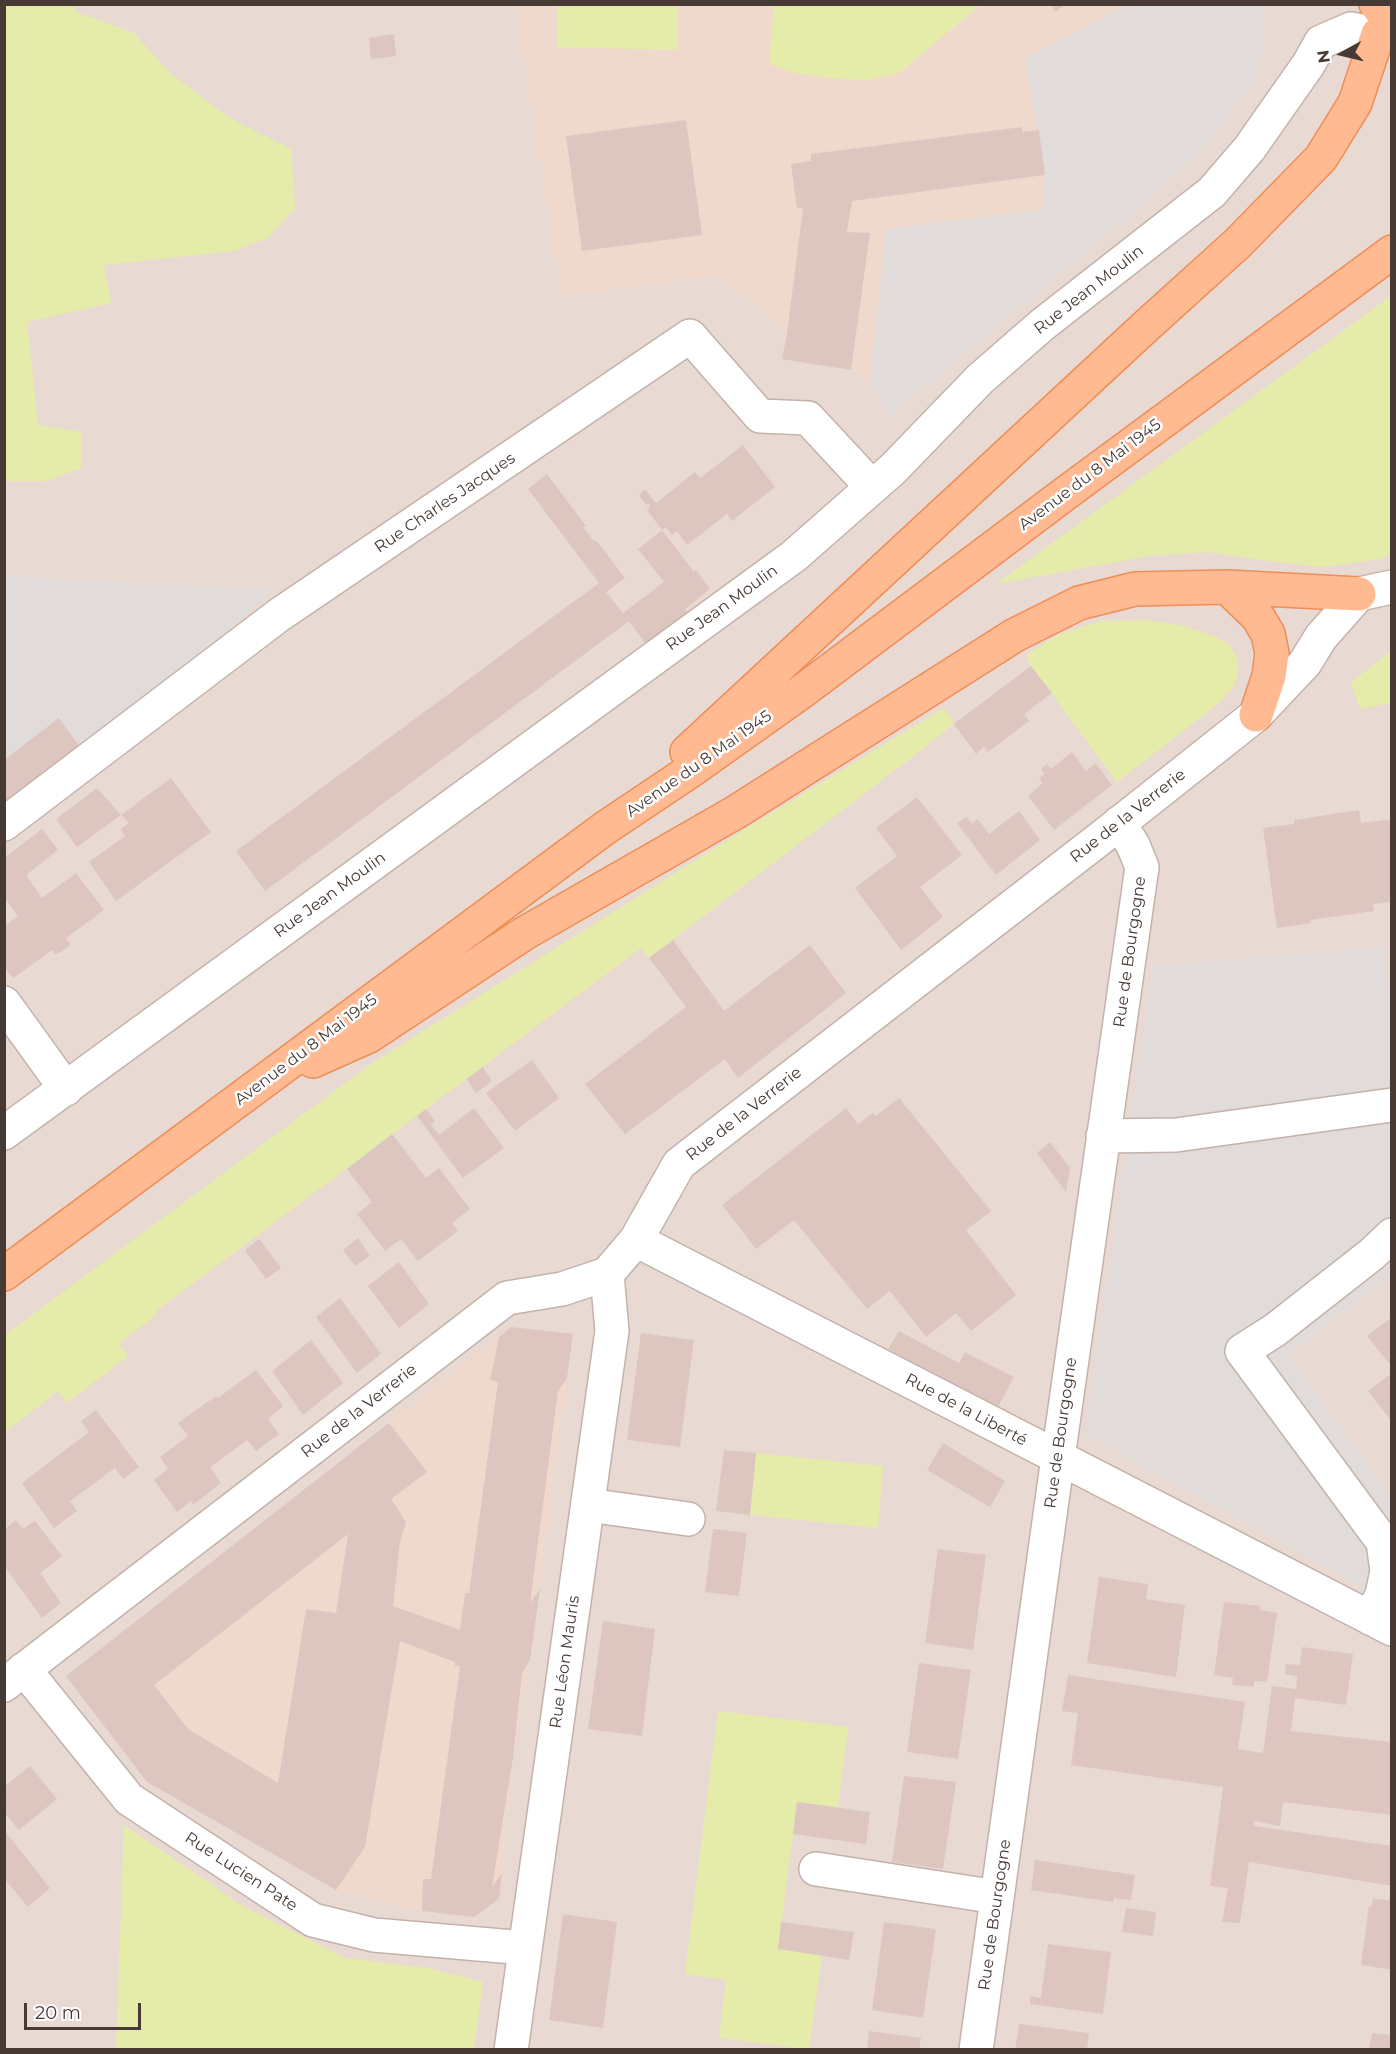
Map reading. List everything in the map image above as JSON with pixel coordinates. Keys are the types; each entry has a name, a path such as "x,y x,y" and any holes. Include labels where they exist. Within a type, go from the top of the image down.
{"main road":[{"path":"605,828 1238,243 1321,158 1355,103 1385,22"},
{"name":"Avenue du 8 Mai 1945","path":"4,1274 605,828 804,690 1056,500 1392,252"},
{"path":"1227,587 1258,617 1268,634 1272,652 1269,675 1256,715"},
{"path":"254,1088 369,1036 525,933 736,812 856,734 1026,630 1079,603 1135,589 1227,587 1359,594"}],"street":[{"name":"Rue Jean Moulin","path":"9,1122 66,1089 794,556 893,469 989,372 1051,319 1212,192 1250,149 1308,65 1321,42 1351,29 1385,22"},
{"name":"Rue Charles Jacques","path":"4,824 279,615 690,336 760,416 808,418 872,487"},
{"path":"1359,594 1392,587"},
{"name":"Rue de la Verrerie","path":"14,1677 507,1298 562,1289 607,1274 636,1240 679,1164 1256,715 1305,663 1321,637 1359,594"},
{"name":"Rue de Bourgogne","path":"976,2049 1142,867 1133,845 1119,823"},
{"path":"4,1003 66,1089"},
{"path":"1103,1136 1176,1135 1392,1105"},
{"path":"1381,1624 1382,1595 1387,1570 1383,1542 1242,1351 1275,1330 1319,1296 1392,1235"},
{"name":"Rue de la Liberté","path":"636,1240 683,1262 1381,1624"},
{"name":"Rue Léon Mauris","path":"511,2049 612,1331 607,1274"},
{"path":"588,1505 688,1519"},
{"name":"Rue Lucien Pate","path":"14,1677 129,1799 313,1920 374,1935 525,1948"},
{"path":"816,1869 997,1898"}],"shaded area":[{"path":"5,5 1391,5 1391,2049 5,2049"},
{"path":"515,5 1127,5 1067,37 1039,130 1045,175 1043,210 886,229 870,384 851,370 782,359 787,334 719,275 562,296"},
{"path":"1127,5 1262,5 1265,35 1254,82 1199,153 1131,214 890,416 870,384 886,229 1043,210 1045,174 1025,59"},
{"path":"5,576 273,590 84,753 5,760"},
{"path":"1383,947 1392,1016 1391,1275 1289,1355 1391,1499 1391,1576 1377,1595 1085,1434 1153,966"},
{"path":"511,1327 573,1334 530,1660 513,1758 499,1899 474,1917 422,1911 336,1890 147,1782 66,1676"}],"green space":[{"path":"774,4 980,5 899,73 867,80 795,73 769,64"},
{"path":"4,5 72,5 77,12 134,33 169,72 229,118 291,149 295,208 268,238 234,251 104,265 111,303 27,322 38,425 81,432 81,468 47,481 5,481"},
{"path":"558,5 678,5 677,50 557,47"},
{"path":"1391,296 1391,553 1380,559 1323,567 1207,552 1149,556 996,584"},
{"path":"1146,620 1185,626 1221,639 1231,647 1238,660 1238,674 1234,686 1218,704 1117,782 1031,666 1026,655 1057,635 1102,621"},
{"path":"1391,651 1391,703 1360,709 1351,682"},
{"path":"944,708 954,724 911,758 649,958 641,948 155,1312 157,1315 119,1343 128,1356 67,1403 58,1391 5,1432 5,1335 371,1064 747,828"},
{"path":"756,1453 883,1466 878,1528 750,1515"},
{"path":"718,1711 848,1727 838,1807 797,1802 778,1949 822,1955 809,2049 719,2038 726,1980 685,1974"},
{"path":"124,1825 241,1905 345,1958 427,1968 483,1982 474,2049 116,2049"}],"building":[{"path":"1051,4 1066,4 1055,12"},
{"path":"394,34 396,56 371,59 369,38"},
{"path":"686,120 702,235 582,251 566,136"},
{"path":"1022,127 1022,132 1039,130 1045,175 852,201 847,232 870,233 851,370 782,359 803,208 797,208 791,164 811,161 811,154"},
{"path":"743,445 775,487 732,521 727,514 687,545 677,531 672,535 666,527 662,530 647,510 650,507 648,503 646,505 639,495 645,489 656,503 695,472 700,478"},
{"path":"547,474 586,526 583,527 625,578 606,592 623,613 664,582 638,549 662,530 710,589 685,609 689,616 648,647 629,621 265,891 236,851 599,583 528,489"},
{"path":"1031,666 1052,693 1024,714 1029,721 988,752 984,747 976,754 954,724"},
{"path":"59,718 84,753 4,812 4,760"},
{"path":"1072,752 1086,771 1096,763 1112,785 1054,830 1028,796 1043,783 1039,778 1045,774 1041,769 1047,764 1051,769"},
{"path":"171,778 211,832 116,901 89,862 125,836 121,829 129,823 121,815"},
{"path":"97,788 121,815 77,847 56,819"},
{"path":"917,797 962,855 920,887 943,917 901,950 855,888 897,856 876,828"},
{"path":"1359,810 1361,823 1392,819 1392,902 1373,904 1374,911 1310,920 1311,923 1277,928 1263,828 1294,824 1294,820"},
{"path":"1019,811 1040,840 996,875 957,823 966,817 972,824 978,819 989,834"},
{"path":"42,829 58,850 26,875 42,898 76,873 104,910 66,938 71,944 64,950 55,955 52,950 13,978 4,967 4,926 18,916 4,897 4,858"},
{"path":"673,940 724,1011 810,945 846,993 738,1078 725,1059 625,1134 585,1084 686,1007 649,958"},
{"path":"532,1060 559,1098 515,1131 486,1093"},
{"path":"483,1067 492,1081 476,1093 467,1079"},
{"path":"899,1098 991,1211 966,1230 1016,1295 971,1331 956,1313 926,1337 890,1291 867,1309 794,1220 756,1249 722,1205 846,1108 858,1124 873,1113 876,1116"},
{"path":"474,1108 504,1148 463,1178 417,1116 426,1109 435,1121 431,1125 439,1135"},
{"path":"392,1134 426,1178 439,1168 470,1209 452,1223 458,1231 418,1261 401,1239 385,1251 357,1214 372,1202 347,1169"},
{"path":"1050,1142 1070,1168 1066,1192 1037,1153"},
{"path":"358,1238 370,1256 355,1266 343,1250"},
{"path":"259,1239 281,1268 266,1279 245,1250"},
{"path":"399,1262 429,1304 399,1328 368,1286"},
{"path":"340,1298 381,1354 357,1373 316,1317"},
{"path":"1392,1317 1392,1367 1367,1336"},
{"path":"511,1327 573,1334 567,1378 558,1391 530,1603 540,1589 530,1660 522,1673 513,1758 492,1887 502,1873 499,1899 474,1917 422,1911 423,1879 431,1879 460,1666 455,1666 455,1662 400,1641 365,1847 336,1890 147,1782 66,1676 389,1423 427,1472 391,1499 406,1522 400,1542 393,1606 460,1630 465,1593 469,1593 498,1382 490,1380 499,1337","holes":["348,1534 336,1613 306,1609 278,1783 188,1729 154,1685"]},
{"path":"899,1331 959,1363 965,1352 1014,1377 998,1407 888,1349"},
{"path":"641,1333 694,1340 680,1447 627,1440"},
{"path":"311,1340 343,1383 303,1415 272,1371"},
{"path":"256,1370 283,1406 268,1419 279,1434 256,1451 247,1440 210,1467 221,1483 193,1505 191,1501 177,1512 154,1480 168,1469 160,1457 188,1436 178,1423 216,1396 218,1398"},
{"path":"1392,1373 1392,1422 1368,1391"},
{"path":"96,1410 139,1467 123,1479 115,1468 70,1501 77,1511 54,1528 22,1483 89,1432 81,1421"},
{"path":"943,1443 1005,1481 990,1507 927,1470"},
{"path":"724,1450 756,1453 750,1515 716,1511"},
{"path":"16,1520 23,1529 35,1521 62,1556 40,1573 61,1603 42,1618 5,1567 5,1529"},
{"path":"713,1529 747,1533 739,1596 705,1592"},
{"path":"938,1549 986,1555 973,1650 925,1643"},
{"path":"1099,1577 1148,1584 1146,1599 1185,1605 1176,1677 1087,1663"},
{"path":"1224,1602 1260,1606 1260,1610 1277,1613 1267,1682 1254,1681 1254,1687 1232,1685 1233,1678 1214,1675"},
{"path":"603,1621 655,1629 642,1736 588,1729"},
{"path":"1302,1647 1353,1654 1346,1705 1295,1698 1291,1731 1392,1742 1392,1815 1283,1802 1280,1826 1254,1821 1254,1826 1392,1846 1392,1886 1249,1862 1240,1923 1222,1922 1228,1888 1210,1886 1223,1787 1071,1765 1078,1713 1062,1711 1068,1675 1245,1702 1238,1749 1263,1753 1272,1686 1296,1689 1297,1676 1285,1674 1286,1664 1300,1665"},
{"path":"919,1663 971,1670 958,1759 907,1752"},
{"path":"30,1766 57,1799 19,1830 4,1812 4,1787"},
{"path":"904,1776 956,1782 943,1869 892,1862"},
{"path":"797,1802 870,1812 866,1844 793,1834"},
{"path":"4,1830 50,1888 28,1907 4,1878"},
{"path":"1035,1860 1135,1875 1131,1900 1114,1898 1113,1902 1031,1890"},
{"path":"1390,1891 1392,1970 1361,1965 1369,1906 1372,1906 1373,1899 1389,1900"},
{"path":"1126,1908 1156,1912 1153,1936 1122,1932"},
{"path":"563,1914 617,1922 603,2028 549,2020"},
{"path":"781,1922 854,1932 849,1960 778,1949"},
{"path":"884,1922 936,1929 923,2018 872,2010"},
{"path":"1048,1944 1111,1952 1103,2014 1030,2004 1030,1996 1041,1998"},
{"path":"1019,2024 1089,2033 1087,2050 1015,2050"},
{"path":"869,2031 921,2038 919,2050 867,2050"},
{"path":"1372,2033 1392,2035 1392,2050 1369,2050"}]}
